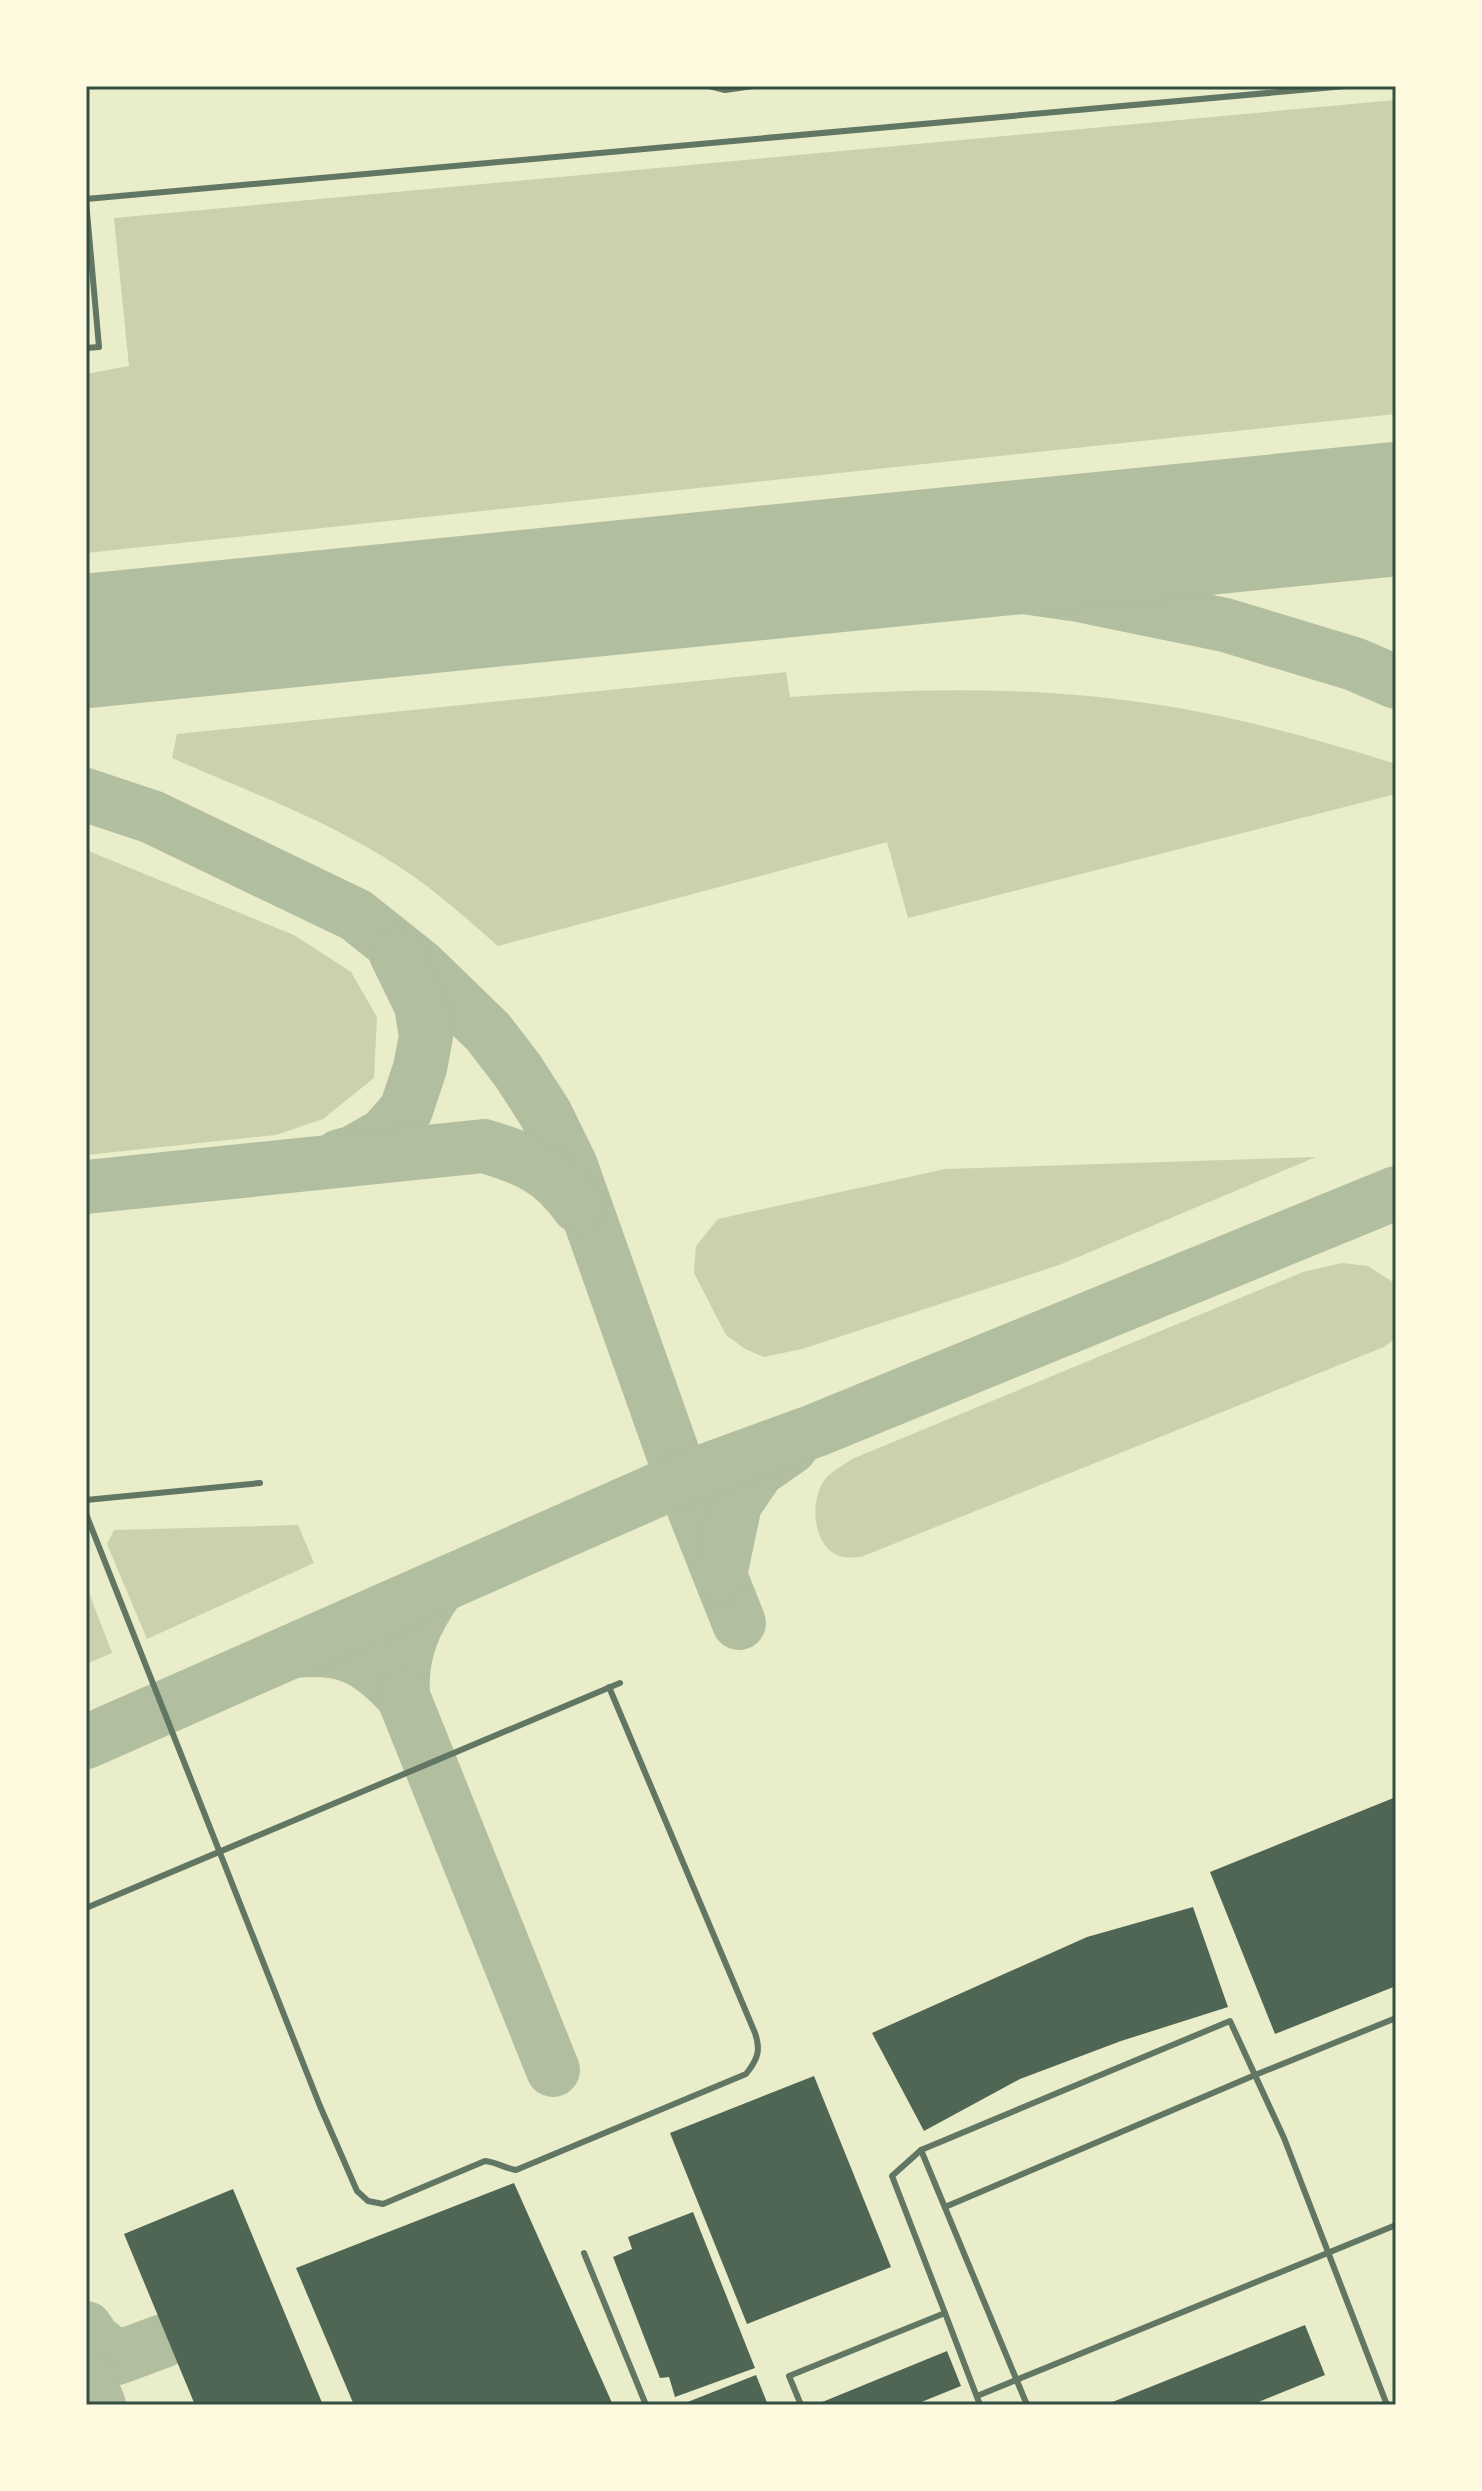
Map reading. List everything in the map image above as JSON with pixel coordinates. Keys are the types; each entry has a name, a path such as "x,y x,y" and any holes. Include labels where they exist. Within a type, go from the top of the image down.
{"lane":[{"path":"709,86 725,90 753,86"},
{"path":"86,348 99,347 86,200 1346,86"},
{"path":"86,1500 260,1483"},
{"path":"86,1514 326,2121 357,2191 368,2201 383,2204 485,2161 516,2170 746,2074 756,2062 760,2047 755,2033 609,1687"},
{"path":"86,1908 620,1683"},
{"path":"945,2207 1396,2018"},
{"path":"980,2405 892,2176 921,2150 1230,2021 1284,2138 1391,2404"},
{"path":"921,2150 1027,2405"},
{"path":"977,2396 1396,2225"},
{"path":"584,2253 646,2405"},
{"path":"801,2405 789,2376 945,2313"}],"green space":[{"path":"1396,100 1396,414 86,553 86,374 129,366 114,218"},
{"path":"786,672 790,697 915,691 1041,692 1193,711 1295,734 1396,764 1396,794 908,918 887,842 498,946 398,865 305,816 172,758 177,734"},
{"path":"86,850 294,935 351,972 377,1017 374,1078 323,1119 276,1135 86,1155"},
{"path":"1316,1157 1059,1265 802,1349 764,1357 745,1349 726,1335 694,1273 696,1246 718,1219 945,1169"},
{"path":"1342,1263 1368,1266 1396,1284 1396,1338 1384,1347 861,1557 842,1557 824,1544 816,1522 817,1498 826,1478 852,1459 1303,1272"},
{"path":"298,1525 314,1563 147,1639 107,1544 114,1530"},
{"path":"86,1585 112,1653 86,1664"}],"building":[{"path":"1396,1797 1396,1986 1275,2034 1210,1872"},
{"path":"1193,1907 1228,2007 1121,2041 1020,2079 924,2131 872,2033 1087,1937"},
{"path":"814,2076 891,2267 747,2324 670,2133"},
{"path":"514,2183 613,2405 354,2405 296,2268"},
{"path":"233,2189 323,2405 195,2405 124,2234"},
{"path":"693,2212 755,2368 675,2397 669,2377 660,2378 613,2257 632,2249 628,2237"},
{"path":"1305,2325 1325,2375 1251,2405 1105,2405"},
{"path":"947,2351 961,2386 914,2405 815,2405"},
{"path":"756,2375 768,2405 680,2405"}],"taxiway":[{"path":"791,570 954,577 1079,595 1225,625 1354,664 1396,682"},
{"path":"86,795 152,817 356,915 420,966 488,1032 545,1113 571,1166 682,1479 739,1623"},
{"path":"340,1156 352,1153 384,1135 406,1110 420,1068 426,1036 421,1005 396,954"},
{"path":"86,1187 484,1146 513,1156 548,1174 578,1206"},
{"path":"86,1742 682,1479 814,1431 1396,1193"},
{"path":"720,1575 735,1504 758,1470 791,1447"},
{"path":"295,1651 343,1653 367,1664 403,1696 404,1666 410,1639 438,1588"},
{"path":"403,1696 553,2070"},
{"path":"86,2328 94,2340 117,2358 163,2341"},
{"path":"86,2374 99,2405"}],"runway":[{"path":"86,641 1396,509"}]}
